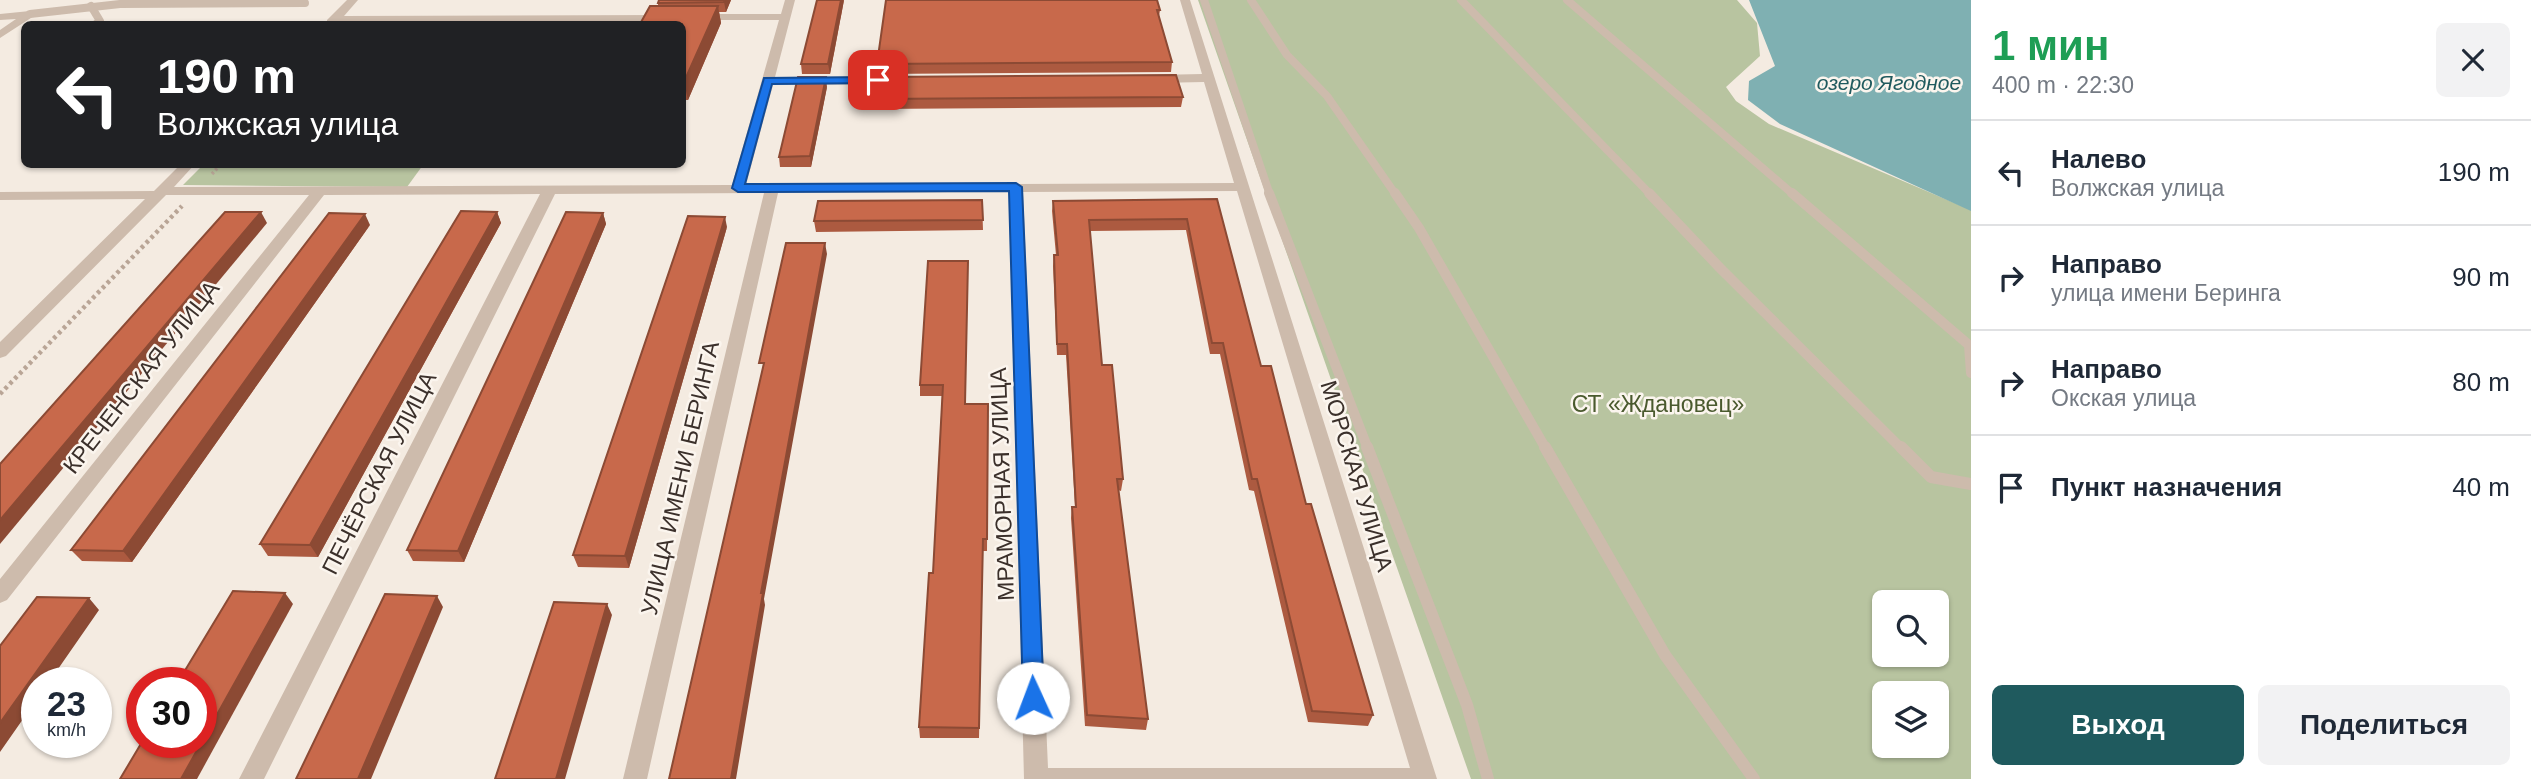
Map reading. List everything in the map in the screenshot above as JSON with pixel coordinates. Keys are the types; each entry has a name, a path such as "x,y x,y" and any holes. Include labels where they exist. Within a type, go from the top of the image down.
{"street":[{"path":"333,21 353,0"},
{"path":"738,188 790,0"},
{"name":"МОРСКАЯ УЛИЦА","path":"1185,0 1425,779"},
{"path":"0,18 30,15"},
{"path":"0,35 30,15"},
{"path":"689,18 785,17"},
{"path":"418,21 675,18"},
{"path":"1139,79 1208,78"},
{"path":"768,81 905,80"},
{"path":"1,349 184,168"},
{"name":"МРАМОРНАЯ УЛИЦА","path":"1016,187 1036,779"},
{"path":"0,196 320,190 1242,187"},
{"name":"УЛИЦА ИМЕНИ БЕРИНГА","path":"635,779 772,188"},
{"name":"ПЕЧЁРСКАЯ УЛИЦА","path":"251,779 550,189"},
{"name":"КРЕЧЕНСКАЯ УЛИЦА","path":"0,594 320,190"},
{"path":"1036,779 1425,779"}],"lane":[{"path":"1204,0 1256,160 1467,705 1488,779"},
{"path":"1251,0 1287,54 1327,96 1419,228 1665,655 1754,779"},
{"path":"1461,0 1720,268 1931,477 1971,484"},
{"path":"1567,0 1969,345 1971,373"},
{"path":"30,15 91,6 145,3 305,3"},
{"path":"91,6 100,21"}],"path":[{"path":"0,394 217,168"}],"green space":[{"name":"СТ «Ждановец»","path":"1198,0 1737,0 1757,23 1760,56 1726,87 1736,101 1769,124 1971,210 1971,779 1471,779"},
{"path":"200,168 421,168 407,187 183,185"}],"water":[{"name":"озеро Ягодное","path":"1749,0 1971,0 1971,211 1780,124 1748,100 1749,81 1775,66"}],"building":[{"path":"659,0 725,0 658,3"},
{"path":"817,0 841,0 828,64 801,64"},
{"path":"886,0 1157,0 1160,10 1157,10 1172,62 877,64"},
{"path":"650,6 718,6 686,78 686,21 642,21"},
{"path":"1176,75 1183,97 873,99 876,77"},
{"path":"798,77 826,77 810,156 779,157"},
{"path":"1217,199 1261,366 1271,366 1306,504 1311,504 1373,715 1312,711 1257,479 1252,479 1223,343 1212,343 1187,219 1089,220 1102,365 1112,365 1123,479 1117,479 1148,719 1087,715 1072,507 1076,507 1067,344 1057,344 1054,255 1058,255 1053,201"},
{"path":"982,200 983,220 814,221 818,201"},
{"path":"461,211 497,212 310,545 260,544"},
{"path":"225,212 261,212 0,520 0,464"},
{"path":"566,212 603,213 458,551 407,550"},
{"path":"329,213 365,214 123,551 71,550"},
{"path":"688,216 725,217 625,556 573,555"},
{"path":"786,243 825,243 761,593 731,779 669,779 764,363 759,363"},
{"path":"928,261 968,261 965,404 988,404 987,539 983,539 979,728 919,727 929,573 933,573 943,385 920,385"},
{"path":"233,591 285,593 217,715 217,667 187,667"},
{"path":"385,594 437,596 358,779 296,779"},
{"path":"37,597 89,598 40,667 21,667 21,694 0,723 0,646"},
{"path":"554,602 607,604 556,779 495,779"},
{"path":"132,758 193,758 181,779 120,779"}],"route":[{"path":"878,80 768,81 738,188 1016,187 1033,698"}]}
